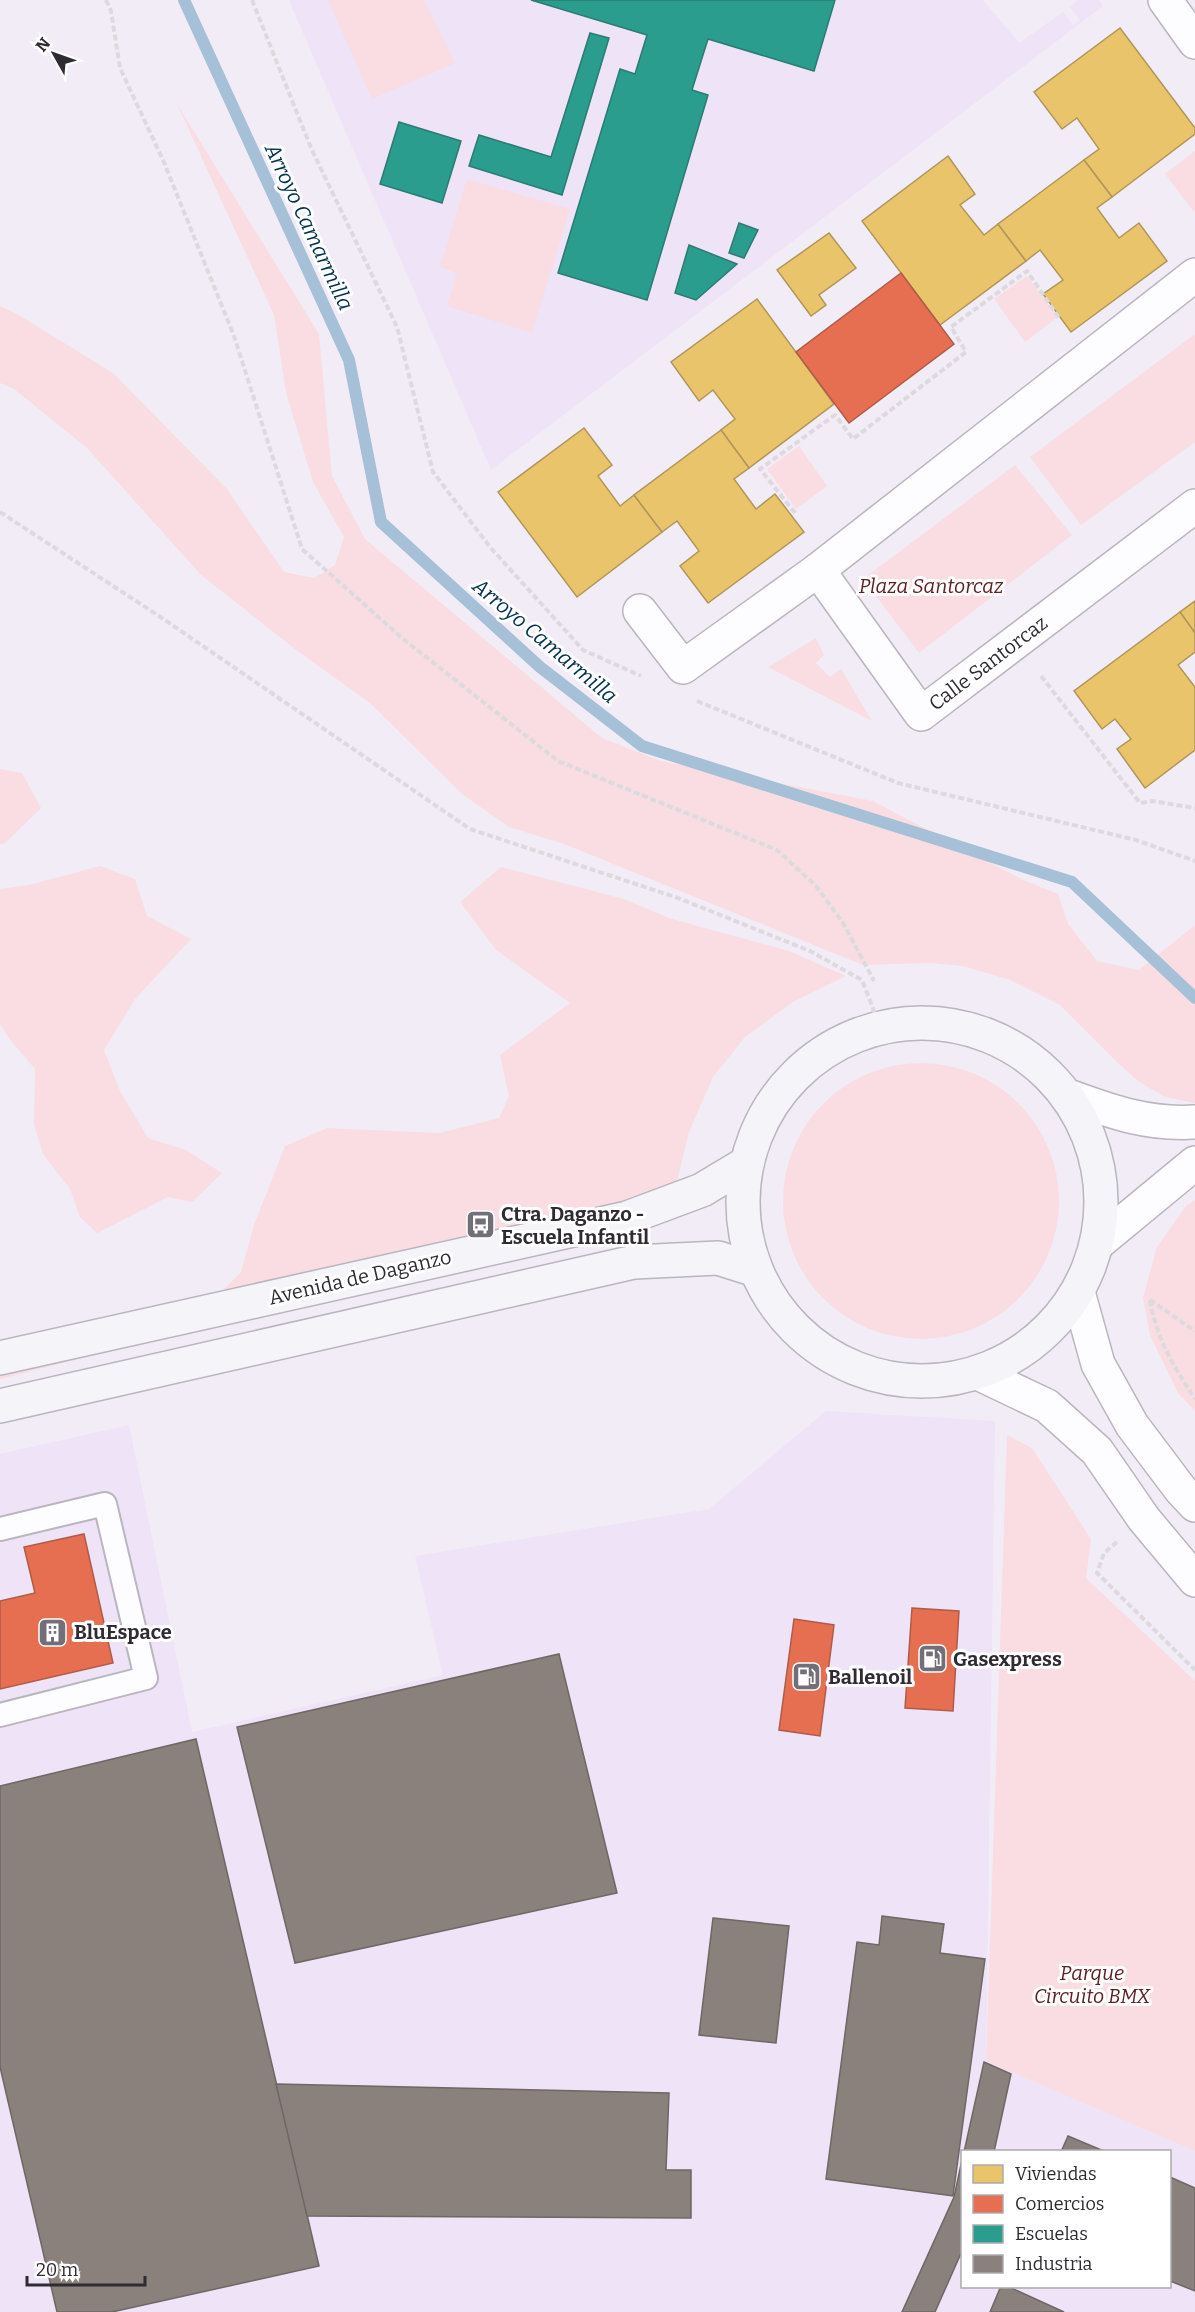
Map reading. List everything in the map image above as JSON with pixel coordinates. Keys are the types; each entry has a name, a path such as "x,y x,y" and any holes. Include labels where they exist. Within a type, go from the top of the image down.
{"main road":[{"path":"915,1022 974,1029 1026,1054 1068,1096 1092,1141 1102,1192 1098,1243 1078,1292 1051,1327 1018,1355 978,1373 925,1382 872,1375 823,1352 783,1317 756,1270 745,1236 743,1209 747,1163 768,1109 807,1064 857,1034 915,1022"},
{"name":"Avenida de Daganzo","path":"0,1358 627,1218 702,1190 747,1163"},
{"path":"0,1406 634,1262 718,1258 756,1270"}],"street":[{"path":"1165,0 1195,42"},
{"path":"640,612 683,667 818,570 1195,275"},
{"name":"Calle Santorcaz","path":"818,570 921,714 1195,506"},
{"path":"1068,1096 1117,1114 1168,1124 1195,1122"},
{"path":"1098,1243 1195,1163"},
{"path":"1078,1292 1098,1364 1132,1425 1195,1505"},
{"path":"978,1373 1047,1406 1097,1451 1144,1519 1195,1580"}],"lane":[{"path":"0,1529 105,1504 146,1678 0,1715"}],"path":[{"path":"106,0 111,11 120,68 163,160 234,336 302,549 402,638 558,760 777,850 816,886 837,914 874,981"},
{"path":"252,0 310,148 397,327 433,472 490,547 583,650 643,677"},
{"path":"795,513 760,469 835,415 853,439 966,352 951,327 1027,271 1059,318"},
{"path":"0,512 162,618 470,829 678,898 810,951 862,980 881,1029"},
{"path":"1041,676 1140,803 1153,801 1195,808"},
{"path":"693,700 898,783 1136,840 1195,861"},
{"path":"1195,1331 1150,1300 1155,1326 1166,1353 1195,1399"},
{"path":"1119,1540 1104,1553 1096,1573 1195,1670"}],"shaded area":[{"path":"289,0 983,0 1019,43 1063,12 1073,25 1080,20 1070,7 1078,0 1099,0 1103,6 491,470"},
{"path":"826,1411 995,1421 986,2061 1195,2151 1195,2312 0,2312 0,1454 129,1425 192,1732 443,1675 415,1556 709,1509"}],"green space":[{"path":"328,0 424,0 455,63 372,99"},
{"path":"177,104 319,334 332,476 365,539 602,738 661,761 873,801 1023,880 1058,894 1068,924 1097,961 1139,970 1195,925 1195,1103 1165,1097 1138,1081 1060,1005 1010,980 963,966 931,963 863,965 564,844 509,827 462,794 370,703 295,649 201,575 87,448 14,389 0,383 0,306 113,373 227,489 284,572 314,578 335,565 344,537 313,482 286,393 274,315"},
{"path":"1195,151 1195,213 1165,174"},
{"path":"467,179 570,209 532,333 447,306 457,273 440,267"},
{"path":"1027,276 1058,317 1025,342 994,299"},
{"path":"1195,334 1195,442 1081,525 1030,457"},
{"path":"799,446 827,486 796,509 767,469"},
{"name":"Plaza Santorcaz","path":"1015,465 1072,535 919,653 863,579"},
{"path":"816,638 824,655 816,663 830,677 841,669 872,721 768,667"},
{"path":"0,769 22,773 41,808 5,843 0,844"},
{"path":"100,866 135,879 147,916 191,939 135,999 104,1050 120,1091 148,1138 186,1150 222,1173 192,1202 168,1197 97,1233 80,1217 70,1189 43,1154 34,1124 35,1069 0,1024 0,889 29,885"},
{"path":"501,867 624,899 669,918 789,951 846,976 793,1002 745,1037 713,1077 689,1132 671,1206 0,1379 0,1352 216,1297 241,1272 254,1225 285,1146 327,1128 439,1133 499,1118 509,1096 500,1055 570,1003 496,950 460,902"},
{"path":"921,1063 961,1069 986,1079 1008,1094 1028,1114 1043,1136 1053,1161 1059,1201 1053,1241 1043,1266 1028,1288 1008,1308 986,1323 961,1333 921,1339 881,1333 856,1323 834,1308 814,1288 799,1266 789,1241 783,1201 789,1161 799,1136 814,1114 834,1094 856,1079 881,1069"},
{"path":"1195,1200 1195,1411 1178,1393 1150,1335 1143,1298 1157,1247 1186,1206"},
{"name":"Parque Circuito BMX","path":"1007,1435 1032,1448 1091,1539 1086,1578 1195,1681 1195,2151 986,2061"}],"building: Viviendas":[{"path":"1120,28 1195,128 1195,134 1112,197 1084,160 1099,149 1077,118 1062,129 1034,92"},
{"path":"948,156 975,194 960,205 984,235 998,224 1026,261 940,325 862,221"},
{"path":"1084,160 1112,197 1097,208 1119,238 1139,223 1167,261 1071,332 1043,294 1063,280 1040,250 1026,261 998,224"},
{"path":"829,233 856,268 819,295 826,305 811,316 777,270"},
{"path":"757,299 834,404 749,468 721,430 735,419 713,390 699,401 671,362"},
{"path":"584,428 612,465 598,476 620,506 634,495 662,532 577,597 498,492"},
{"path":"721,430 749,468 734,479 756,509 775,494 804,532 708,603 680,566 699,551 677,521 662,532 634,495"},
{"path":"1195,601 1195,633 1180,612"},
{"path":"1180,612 1195,633 1195,652 1178,665 1195,687 1195,750 1145,788 1117,749 1131,739 1115,719 1102,729 1074,691"}],"building: Comercios":[{"path":"901,273 954,344 849,423 796,352"},
{"name":"BluEspace","path":"84,1534 113,1663 0,1689 0,1601 35,1593 24,1547"},
{"name":"Gasexpress","path":"912,1608 959,1611 953,1711 905,1708"},
{"name":"Ballenoil","path":"794,1619 834,1625 820,1736 779,1730"}],"building: Escuelas":[{"path":"531,0 835,0 814,71 708,39 692,90 708,95 647,300 558,273 620,69 635,74 647,35"},
{"path":"590,33 609,38 562,195 469,166 479,135 551,157"},
{"path":"399,122 461,141 442,203 380,184"},
{"path":"739,223 758,230 744,258 729,253"},
{"path":"689,245 737,264 696,300 675,293"}],"building: Industria":[{"path":"559,1654 617,1893 295,1963 237,1727"},
{"path":"196,1739 319,2266 112,2312 57,2312 0,2067 0,1786"},
{"path":"882,1916 944,1924 940,1953 985,1959 953,2196 826,2179 857,1942 879,1945"},
{"path":"713,1918 789,1926 776,2043 699,2035"},
{"path":"984,2062 1011,2074 994,2150 964,2150"},
{"path":"276,2084 669,2093 666,2170 691,2170 691,2218 307,2216"},
{"path":"1068,2136 1101,2150 1062,2150"},
{"path":"961,2165 961,2253 935,2312 902,2312 954,2197"},
{"path":"1171,2177 1195,2188 1195,2291 1171,2281"},
{"path":"1000,2288 1011,2288 1064,2312 990,2312"}],"waterway":[{"name":"Arroyo Camarmilla","path":"184,0 349,360 381,522 540,667 642,746 1072,882 1195,998"}],"place":[{"name":"Ctra. Daganzo - Escuela Infantil","path":"480,1225"},
{"name":"BluEspace","path":"53,1632"},
{"name":"Gasexpress","path":"932,1659"},
{"name":"Ballenoil","path":"807,1677"}]}
